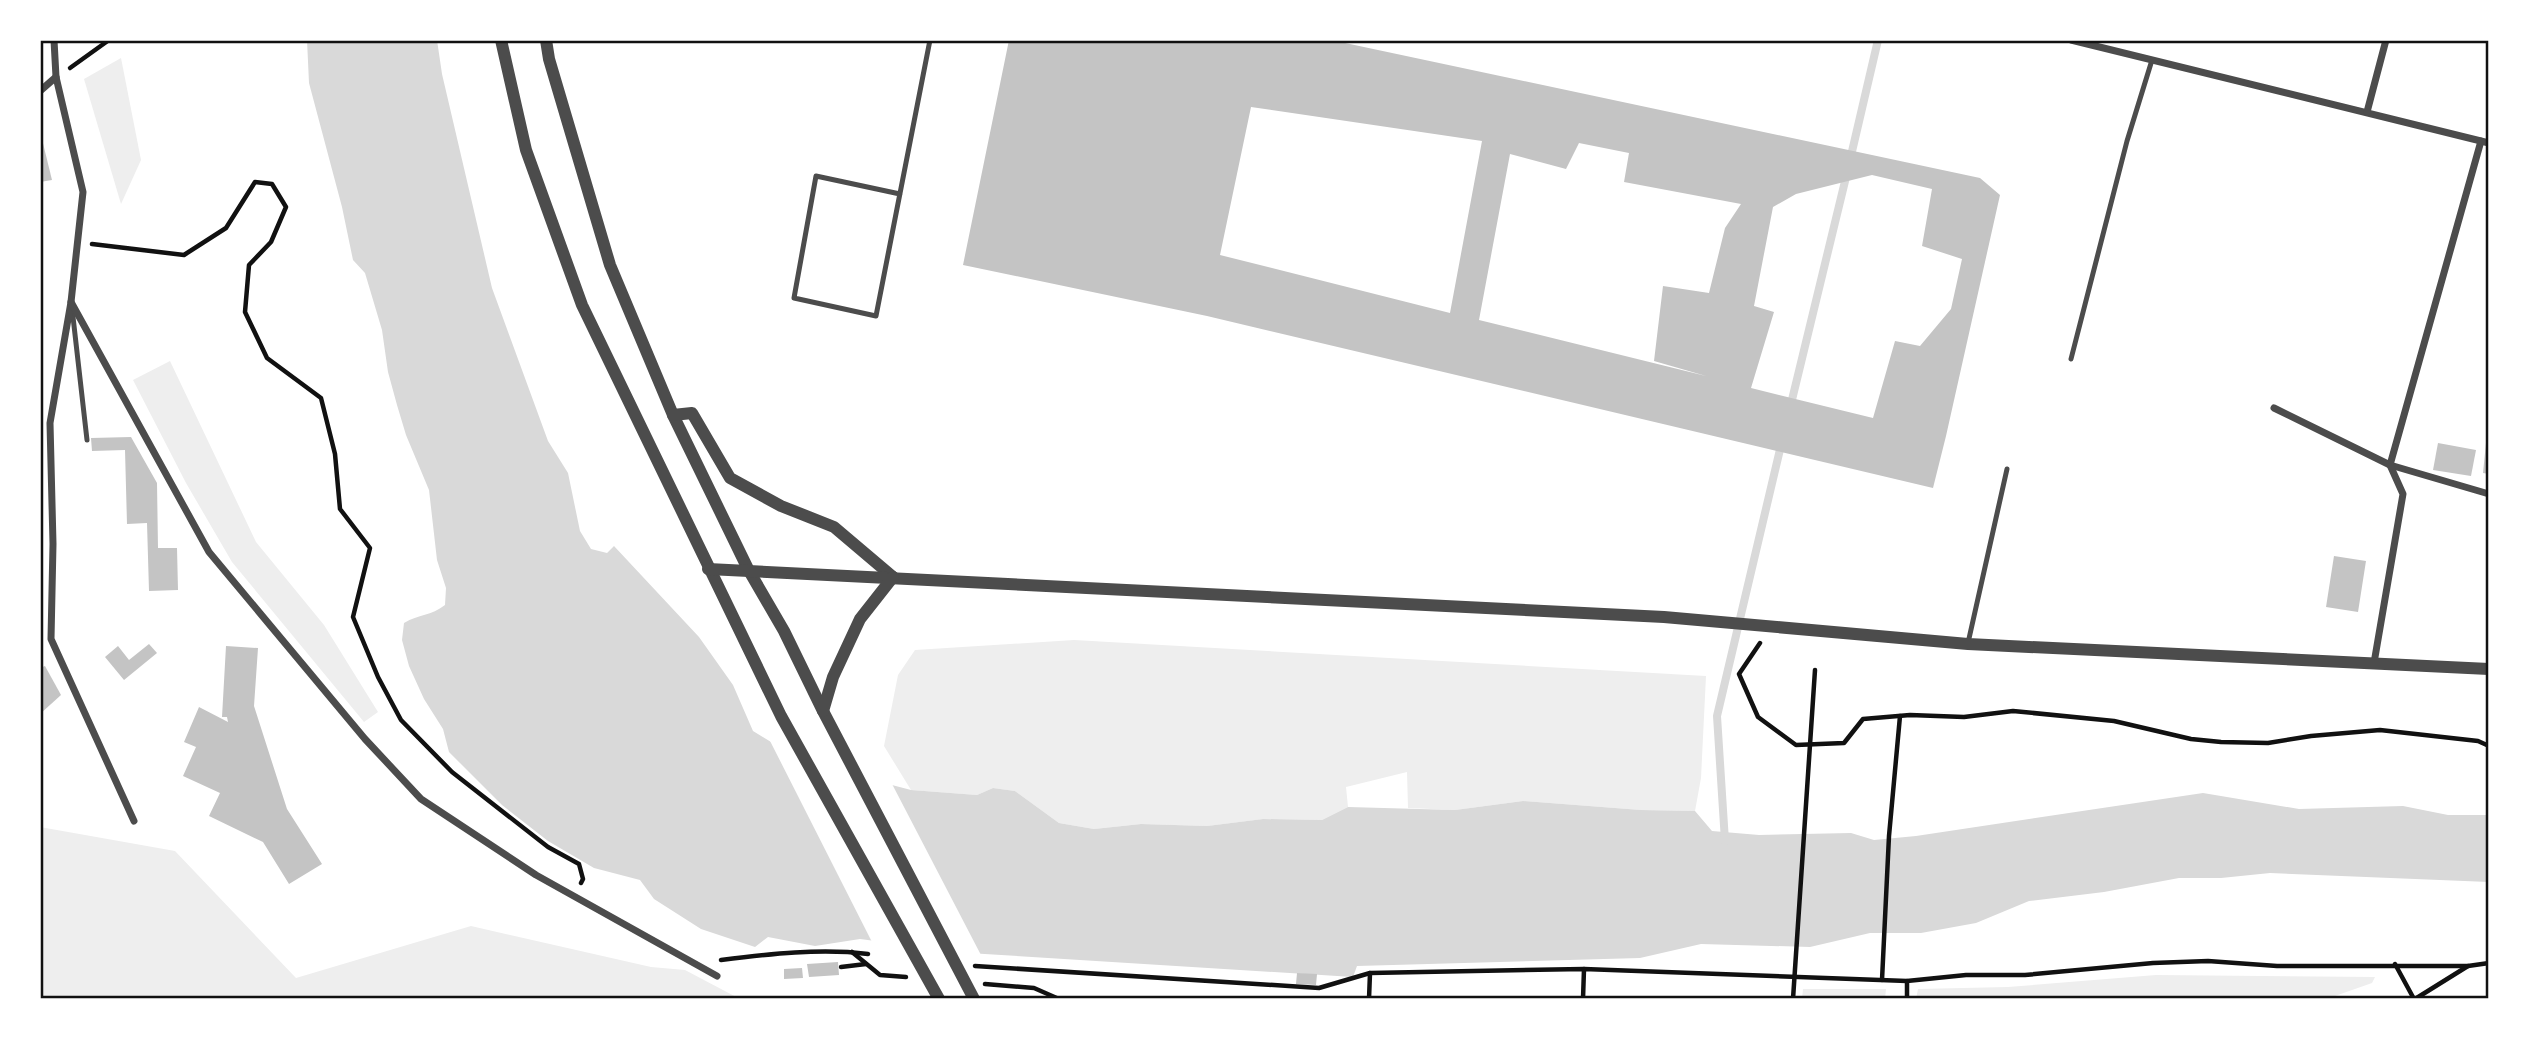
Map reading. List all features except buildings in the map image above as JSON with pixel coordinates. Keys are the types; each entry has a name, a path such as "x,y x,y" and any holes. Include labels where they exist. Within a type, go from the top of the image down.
{"street":[{"path":"54,40 56,77 83,191 71,302 50,423 53,544 51,639 134,821"},
{"path":"501,40 526,150 582,305 781,716 939,999"},
{"path":"547,40 549,59 610,265 673,415 748,569 783,631 974,999"},
{"path":"2071,40 2485,142 2390,465 2403,494 2374,663"},
{"path":"2367,112 2386,40"},
{"path":"40,91 56,77"},
{"path":"71,302 209,552 365,739 421,799 536,875 717,976"},
{"path":"2274,408 2390,465 2489,494"},
{"path":"673,415 692,413 730,478 781,506 834,527 893,577"},
{"path":"708,569 1664,617 1968,644 2489,669"},
{"path":"823,711 833,677 860,619 893,577"}],"lane":[{"path":"900,194 816,176 794,298 876,316 900,194 930,40"},
{"path":"2071,359 2127,141 2152,60"},
{"path":"71,302 87,440"},
{"path":"1968,644 2007,469"}],"path":[{"path":"56,77 109,40"},
{"path":"78,242 184,256 226,228 255,182 272,184 286,207 271,242 249,265 245,312 267,358 321,398 335,454 340,509 370,548 353,617 378,677 401,720 452,772 548,846 579,863 583,879 576,896"},
{"path":"1772,627 1739,674 1758,717 1796,745 1844,743 1863,719 1900,716 1964,717 2013,711 2114,721 2191,739 2221,742 2268,743 2380,730 2478,741 2489,746"},
{"path":"1793,999 1815,670"},
{"path":"1882,980 1889,836 1900,716"},
{"path":"693,963 761,955 852,952 869,954"},
{"path":"971,966 1319,988 1370,973 1584,969 1907,981 2208,961 2277,966 2468,966 2489,963"},
{"path":"841,967 867,964"},
{"path":"2395,964 2414,999 2468,966"},
{"path":"1583,999 1584,969"},
{"path":"1369,999 1370,973"},
{"path":"1907,981 1907,999"}],"shaded area":[{"path":"307,40 437,40 442,74 492,288 548,441 568,473 580,531 591,549 607,553 614,546 699,637 733,685 753,731 804,762 911,790 977,795 993,788 1015,791 1059,823 1094,829 1141,824 1207,826 1263,819 1322,820 1348,807 1455,810 1523,801 1641,810 1695,811 1712,831 1759,835 1851,833 1874,840 2203,793 2299,809 2403,806 2448,815 2489,815 2489,882 2270,873 2221,878 2179,878 2104,892 2029,901 1976,923 1921,933 1870,933 1810,947 1701,944 1640,958 1357,966 1353,977 968,953 860,939 815,946 768,937 755,947 701,929 654,899 640,880 594,868 548,841 502,805 449,752 443,729 424,699 409,666 402,640 404,623 445,605 446,588 437,560 429,490 406,435 397,405 388,372 382,330 365,273 353,260 342,207 309,83"},
{"path":"121,58 141,160 121,204 84,79"},
{"path":"170,361 256,542 324,625 378,712 364,722 232,562 186,483 133,380"},
{"path":"1074,640 1706,676 1701,778 1695,811 1641,810 1523,801 1455,810 1408,808 1407,772 1346,787 1348,807 1322,820 1263,819 1207,826 1141,824 1094,829 1059,823 1015,791 993,788 977,795 911,790 884,746 898,675 915,650"},
{"path":"40,827 175,851 296,978 471,926 651,967 685,970 740,999 40,999"},
{"path":"2156,975 2375,977 2372,983 2335,996 1916,999 1918,989 2008,987"},
{"path":"1803,989 1886,989 1885,999 1802,999"}],"pier":[{"path":"767,735 806,759 891,782 982,957 873,944"}],"waterway":[{"path":"1850,160 1878,40"},
{"path":"1790,408 1847,173"},
{"path":"1725,841 1717,716 1782,441"}]}
